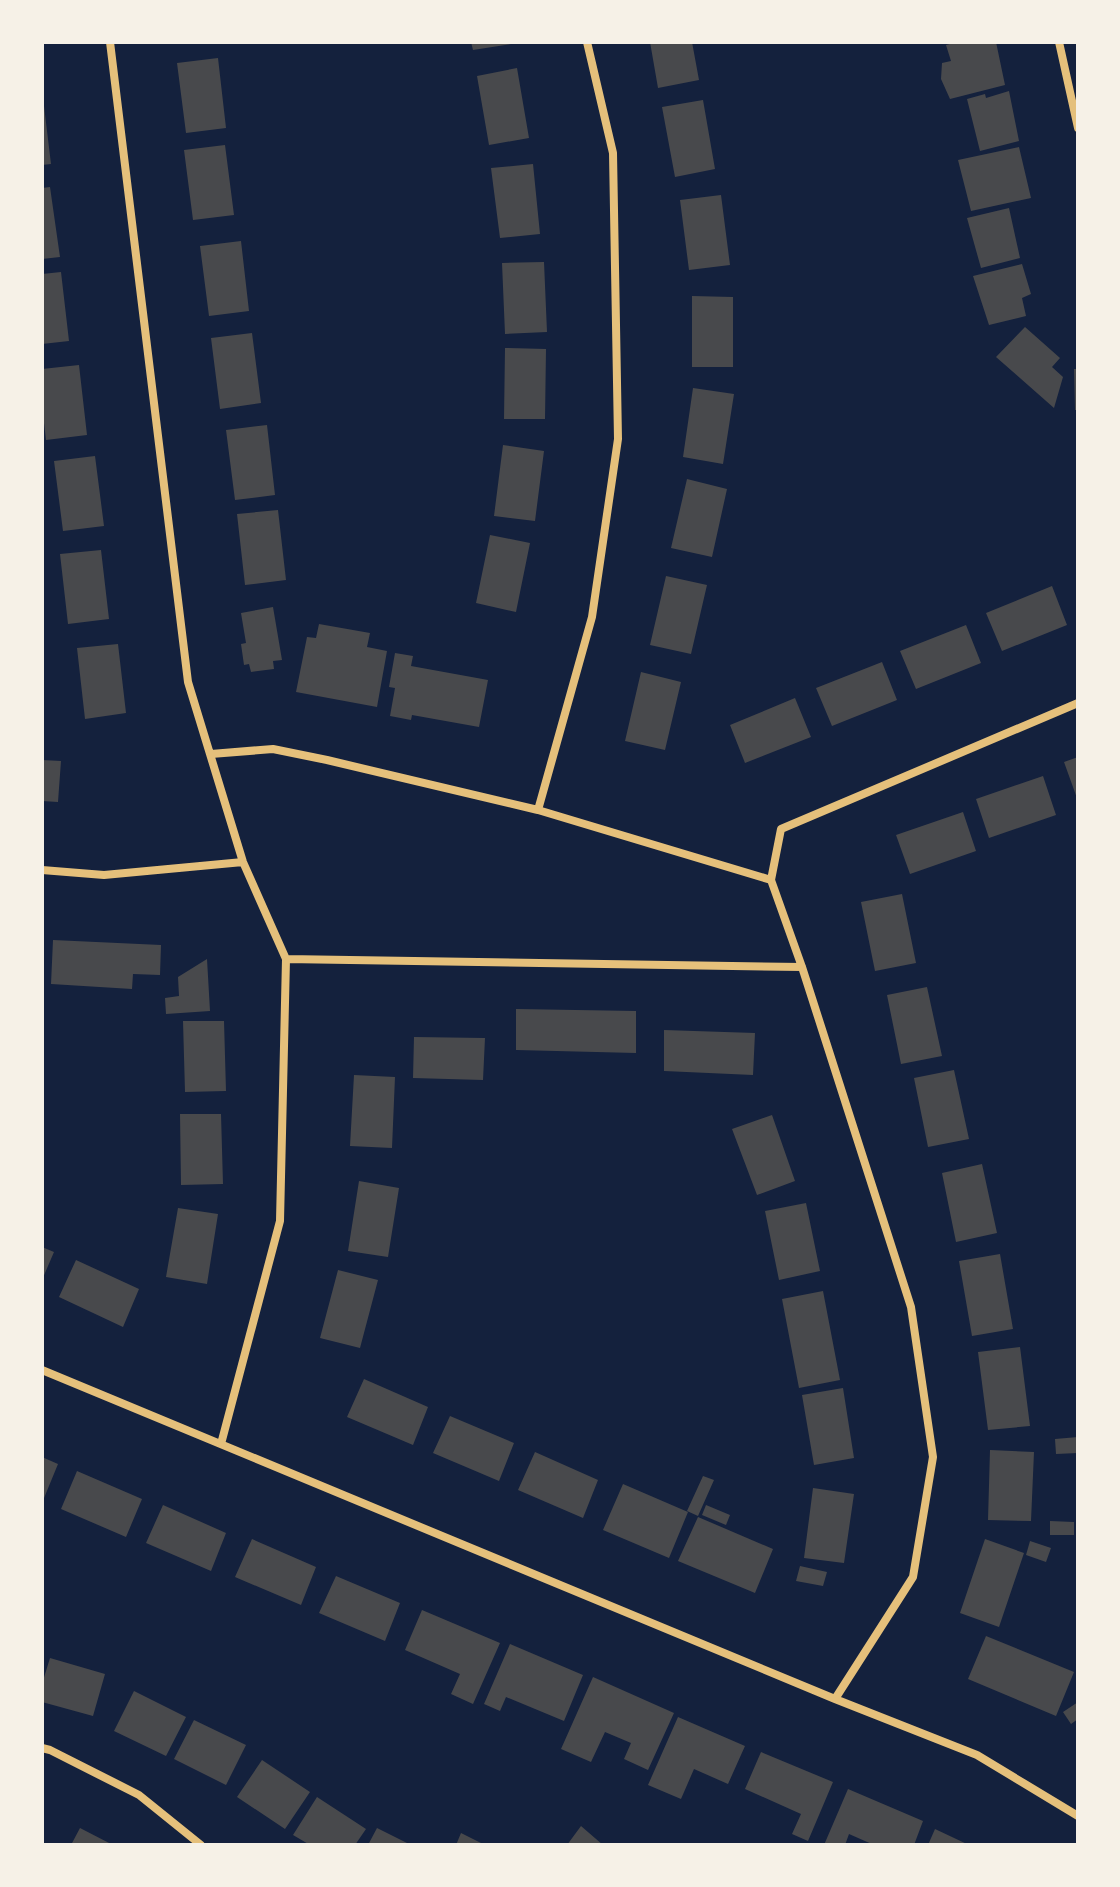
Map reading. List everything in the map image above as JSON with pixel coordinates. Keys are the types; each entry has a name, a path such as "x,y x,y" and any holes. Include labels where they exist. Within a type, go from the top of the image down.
{"street":[{"path":"110,42 188,682 243,862 286,959 280,1221 221,1444"},
{"path":"538,810 592,617 618,439 613,153 587,42"},
{"path":"1059,42 1078,128"},
{"path":"835,1699 913,1577 933,1457 911,1307 771,880 781,829 1078,703"},
{"path":"211,754 273,749 327,760 538,810 771,880"},
{"path":"42,870 104,875 243,862"},
{"path":"286,959 802,967"},
{"path":"42,1370 977,1755 1078,1816"},
{"path":"42,1748 139,1795 201,1845"}],"building":[{"path":"471,42 511,42 511,44 473,50"},
{"path":"650,42 692,42 699,80 658,88"},
{"path":"996,42 1005,85 950,99 941,79 942,63 951,61 946,45"},
{"path":"218,58 226,128 186,133 177,63"},
{"path":"517,68 529,138 489,145 477,76"},
{"path":"1009,91 1019,141 980,151 967,99 985,94 986,98"},
{"path":"703,100 715,169 675,177 662,107"},
{"path":"42,107 51,164 42,165"},
{"path":"225,145 234,215 193,220 184,150"},
{"path":"1019,147 1031,198 971,211 958,160"},
{"path":"533,164 540,234 500,238 491,168"},
{"path":"50,187 60,257 42,259 42,188"},
{"path":"721,195 730,265 689,270 680,200"},
{"path":"1009,208 1020,258 981,268 967,218"},
{"path":"241,241 249,311 209,316 200,246"},
{"path":"544,262 547,332 505,334 502,263"},
{"path":"1022,264 1031,294 1022,298 1026,316 989,325 973,276"},
{"path":"61,272 69,341 42,344 42,274"},
{"path":"692,296 733,297 733,367 692,367"},
{"path":"1025,327 1060,358 1052,367 1063,377 1054,408 996,357"},
{"path":"252,333 261,403 220,409 211,338"},
{"path":"505,348 546,349 545,419 504,419"},
{"path":"79,365 87,435 46,440 42,369"},
{"path":"1074,369 1078,369 1078,410 1075,410"},
{"path":"693,388 734,394 723,464 683,457"},
{"path":"267,425 275,495 235,500 226,430"},
{"path":"503,445 544,451 535,521 494,516"},
{"path":"95,456 104,526 63,531 54,461"},
{"path":"687,479 727,489 712,557 671,548"},
{"path":"278,510 286,580 245,585 237,514"},
{"path":"490,535 530,543 516,612 476,603"},
{"path":"101,550 109,619 68,624 60,554"},
{"path":"666,576 707,585 691,654 650,645"},
{"path":"1052,586 1067,625 1002,651 986,613"},
{"path":"273,607 282,660 273,661 274,669 251,672 249,664 244,665 241,644 246,643 241,613"},
{"path":"319,624 370,633 367,647 387,651 377,707 296,692 307,637 316,638"},
{"path":"966,625 981,663 916,689 900,651"},
{"path":"118,644 126,713 85,719 77,648"},
{"path":"395,653 413,656 411,666 488,680 479,727 412,715 411,720 390,716 395,688 389,687"},
{"path":"882,662 897,700 832,726 816,688"},
{"path":"641,672 681,682 665,750 625,741"},
{"path":"795,698 811,737 745,763 730,725"},
{"path":"1078,757 1078,801 1064,762"},
{"path":"42,760 61,761 58,802 42,801"},
{"path":"1043,776 1056,815 989,838 976,799"},
{"path":"963,812 976,851 910,874 896,835"},
{"path":"902,894 916,963 875,971 861,902"},
{"path":"53,940 161,945 160,975 133,974 132,989 51,984"},
{"path":"207,959 210,1011 166,1014 165,998 179,996 178,977"},
{"path":"927,987 942,1056 901,1064 887,995"},
{"path":"516,1009 636,1011 636,1053 516,1050"},
{"path":"183,1021 224,1021 226,1091 185,1092"},
{"path":"664,1030 755,1033 753,1075 664,1071"},
{"path":"414,1037 485,1038 483,1080 413,1078"},
{"path":"954,1070 969,1139 928,1147 914,1078"},
{"path":"354,1075 395,1077 392,1148 350,1146"},
{"path":"180,1114 221,1114 223,1184 181,1185"},
{"path":"772,1115 795,1181 757,1195 732,1129"},
{"path":"982,1164 997,1233 956,1242 942,1173"},
{"path":"359,1181 399,1188 388,1257 348,1251"},
{"path":"806,1203 820,1271 779,1280 765,1211"},
{"path":"178,1208 218,1214 207,1284 166,1277"},
{"path":"42,1247 54,1252 42,1280"},
{"path":"1000,1254 1013,1329 972,1336 959,1261"},
{"path":"76,1260 139,1289 123,1327 59,1297"},
{"path":"338,1270 378,1280 360,1348 320,1338"},
{"path":"823,1291 840,1380 799,1388 782,1299"},
{"path":"1020,1347 1030,1426 988,1430 978,1352"},
{"path":"364,1379 428,1407 413,1445 347,1417"},
{"path":"843,1388 854,1458 814,1465 802,1395"},
{"path":"450,1416 514,1443 499,1481 433,1453"},
{"path":"1078,1437 1078,1453 1056,1454 1055,1439"},
{"path":"990,1450 1034,1452 1031,1521 988,1520"},
{"path":"535,1452 598,1480 583,1518 518,1490"},
{"path":"42,1457 58,1464 42,1503"},
{"path":"77,1471 142,1499 126,1537 61,1509"},
{"path":"703,1476 714,1480 698,1516 687,1511"},
{"path":"623,1484 688,1512 669,1558 603,1530"},
{"path":"813,1488 854,1494 844,1563 804,1558"},
{"path":"163,1505 226,1533 211,1571 146,1543"},
{"path":"706,1505 730,1515 726,1525 702,1515"},
{"path":"698,1517 773,1549 755,1593 678,1561"},
{"path":"1050,1521 1074,1522 1074,1535 1050,1535"},
{"path":"252,1539 316,1567 301,1605 235,1577"},
{"path":"985,1539 1024,1553 999,1627 960,1613"},
{"path":"1030,1541 1051,1548 1046,1562 1026,1555"},
{"path":"800,1566 827,1572 823,1586 796,1581"},
{"path":"336,1576 400,1603 385,1641 319,1613"},
{"path":"422,1610 500,1643 473,1704 451,1694 460,1674 405,1650"},
{"path":"986,1636 1074,1672 1056,1716 968,1679"},
{"path":"510,1644 583,1675 564,1721 506,1697 500,1711 484,1704"},
{"path":"50,1658 105,1674 93,1716 42,1702 42,1684"},
{"path":"593,1677 674,1713 648,1770 624,1759 631,1743 605,1732 591,1762 561,1749"},
{"path":"134,1691 186,1717 166,1756 114,1731"},
{"path":"1078,1702 1078,1719 1071,1724 1063,1712"},
{"path":"678,1717 745,1746 728,1784 694,1769 681,1799 648,1785"},
{"path":"194,1720 246,1745 226,1785 174,1759"},
{"path":"761,1752 833,1782 808,1841 792,1834 801,1814 745,1789"},
{"path":"262,1760 310,1792 285,1829 237,1797"},
{"path":"848,1789 923,1821 914,1845 874,1845 849,1834 845,1845 824,1845"},
{"path":"317,1797 366,1829 355,1845 310,1845 293,1835"},
{"path":"581,1826 603,1845 567,1845"},
{"path":"80,1828 113,1845 71,1845"},
{"path":"377,1828 411,1845 368,1845"},
{"path":"935,1829 969,1845 928,1845"},
{"path":"461,1833 485,1845 456,1845"}]}
